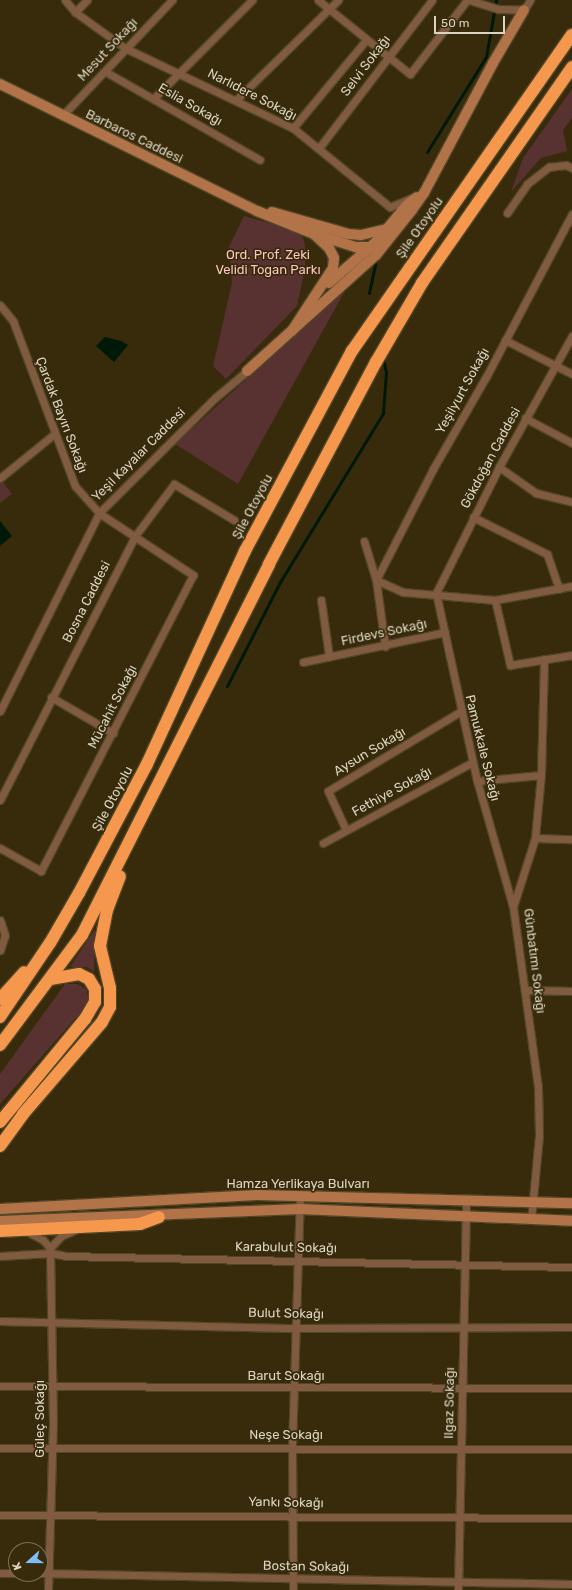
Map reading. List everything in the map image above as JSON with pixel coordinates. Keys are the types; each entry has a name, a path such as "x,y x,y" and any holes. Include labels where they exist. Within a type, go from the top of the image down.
{"highway":[{"name":"Şile Otoyolu","path":"0,1017 50,943 147,764 245,551 352,351 572,35"},
{"path":"0,1045 82,935 142,819 269,564 376,362 422,284 572,68"},
{"path":"0,1146 23,1114 98,1027 110,1007 110,988 100,946 107,910 142,819"},
{"path":"0,998 50,943"},
{"path":"0,1122 85,1019 95,1002 94,989 89,979 79,974 50,979"},
{"path":"0,1231 140,1224 159,1216"}],"street":[{"name":"Narlıdere Sokağı","path":"65,0 75,12 125,48 180,72 293,128 390,207 424,192"},
{"path":"75,12 87,0"},
{"name":"Mesut Sokağı","path":"62,116 106,72 125,48 172,0"},
{"path":"154,98 252,0"},
{"path":"318,0 387,58 410,74 468,0 499,8 524,10"},
{"path":"236,100 328,8 338,0"},
{"name":"Selvi Sokağı","path":"319,148 432,0"},
{"path":"292,331 322,290 357,252 372,251 384,245 424,192 473,100 530,0"},
{"path":"293,128 366,40"},
{"name":"Eslia Sokağı","path":"106,72 154,98 260,160"},
{"name":"Barbaros Caddesi","path":"0,84 62,116 257,211 357,252"},
{"path":"507,213 527,184 549,168 566,165 572,168"},
{"path":"292,331 334,293 372,251 386,229 406,206 424,192"},
{"path":"257,211 274,212 348,234 361,235 386,229"},
{"name":"Yeşilyurt Sokağı","path":"376,580 433,469 505,340 572,214"},
{"path":"314,234 329,248 334,258 333,268 322,290"},
{"path":"334,293 337,285 356,267 357,252 348,234"},
{"name":"Çardak Bayırı Sokağı","path":"0,305 13,321 54,435 75,486 99,513 135,536"},
{"name":"Yeşil Kayalar Caddesi","path":"0,711 99,513 216,397 292,331"},
{"name":"Gökdoğan Caddesi","path":"436,593 473,517 525,418 572,336"},
{"path":"505,340 572,374"},
{"path":"525,418 572,443"},
{"path":"0,478 54,435"},
{"path":"499,468 536,493 572,502"},
{"name":"Bosna Caddesi","path":"0,800 135,536 174,484 234,520"},
{"path":"473,517 547,554 559,589"},
{"name":"Mücahit Sokağı","path":"0,848 41,870 113,733 193,575 135,536"},
{"path":"364,541 376,580 385,646"},
{"path":"376,580 403,592 436,593 495,600 572,586"},
{"name":"Pamukkale Sokağı","path":"436,593 477,781 513,907"},
{"path":"321,600 329,656"},
{"path":"495,600 510,665 572,655"},
{"name":"Firdevs Sokağı","path":"303,662 385,646 445,632"},
{"name":"Günbatımı Sokağı","path":"532,1220 531,1203 539,1135 538,1087 513,907 535,838 541,775 544,659"},
{"path":"52,697 113,733"},
{"name":"Aysun Sokağı","path":"346,830 328,791 461,711"},
{"name":"Fethiye Sokağı","path":"323,843 473,762"},
{"path":"477,781 541,775"},
{"path":"535,838 572,839"},
{"path":"0,920 5,936 0,950"},
{"path":"525,990 572,991"},
{"name":"Hamza Yerlikaya Bulvarı","path":"0,1209 257,1194 572,1203"},
{"path":"293,1590 292,1447 297,1328 300,1195"},
{"name":"Ilgaz Sokağı","path":"458,1590 466,1200"},
{"name":"Hamza Yerlikaya Bulvarı","path":"0,1221 159,1216 300,1209 572,1221"},
{"path":"22,1230 35,1235 51,1250 61,1236 83,1227"},
{"name":"Karabulut Sokağı","path":"0,1256 51,1250 66,1256 298,1259 572,1267"},
{"name":"Güleç Sokağı","path":"48,1573 52,1448 51,1250"},
{"name":"Bulut Sokağı","path":"0,1321 52,1324 297,1328 572,1327"},
{"name":"Barut Sokağı","path":"0,1386 52,1388 572,1388"},
{"name":"Neşe Sokağı","path":"0,1448 292,1447 572,1449"},
{"name":"Yankı Sokağı","path":"0,1515 292,1515 459,1518 572,1518"},
{"name":"Bostan Sokağı","path":"48,1573 572,1584"}],"green space":[{"path":"572,89 572,118 563,130 567,151 541,158 511,192 523,158"},
{"name":"Ord. Prof. Zeki Velidi Togan Parkı","path":"244,216 295,230 302,236 305,245 305,268 297,306 226,379 213,366 232,283 229,247"},
{"name":"Ord. Prof. Zeki Velidi Togan Parkı","path":"346,289 238,484 175,444"},
{"path":"2,481 12,494 0,503 0,483"},
{"path":"95,929 94,972 87,967 70,967"},
{"path":"65,984 77,984 86,989 89,999 86,1006 0,1104 0,1074"}],"shaded area":[{"path":"105,337 121,341 128,345 114,362 96,346"},
{"path":"0,521 12,536 0,546"}],"waterway":[{"path":"427,152 486,57 496,0"},
{"path":"369,293 375,264"},
{"path":"227,686 280,582 383,413 386,372 383,359"}]}
